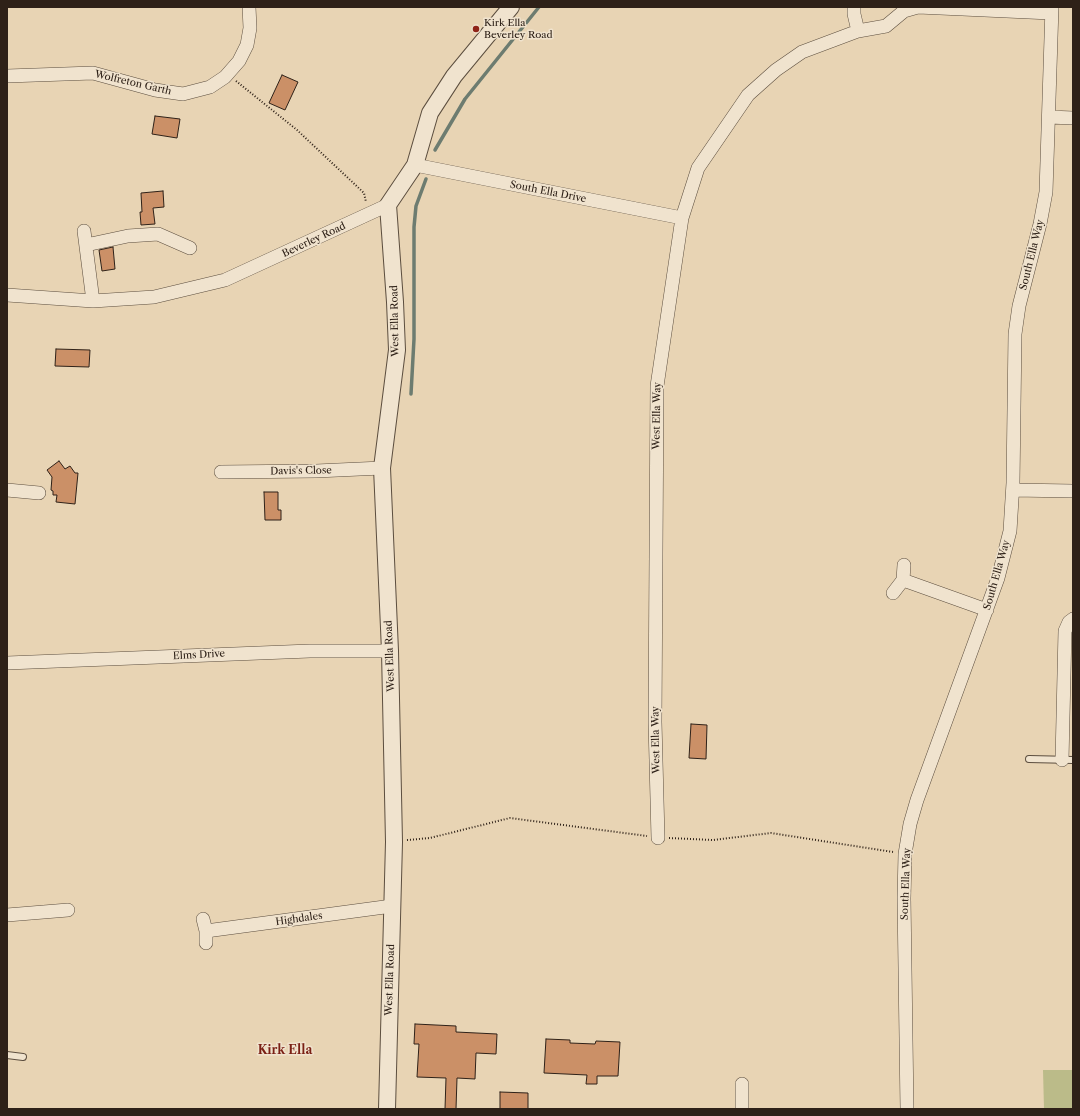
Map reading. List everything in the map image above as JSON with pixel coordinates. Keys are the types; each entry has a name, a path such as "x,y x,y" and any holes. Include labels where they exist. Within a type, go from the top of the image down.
{"street":[{"name":"Wolfreton Garth","path":"7,76 93,73 155,90 182,94 210,87 227,74 239,62 247,45 250,28 249,7"},
{"path":"388,205 415,165 430,112 454,76 511,7"},
{"path":"854,7 858,31"},
{"name":"West Ella Way","path":"658,838 655,722 657,386 682,218 698,168 748,95 776,70 802,52 858,31 886,26 903,9 918,7 1052,10"},
{"name":"South Ella Way","path":"907,1109 904,898 905,854 910,824 917,800 987,610 1005,554 1010,531 1013,490 1015,334 1019,306 1044,208 1046,192 1052,10"},
{"path":"1049,117 1073,118"},
{"name":"South Ella Drive","path":"415,165 682,218"},
{"name":"Beverley Road","path":"7,295 92,301 154,297 225,280 388,205"},
{"name":"West Ella Road","path":"387,1109 394,842 390,651 382,468 397,350 388,205"},
{"path":"84,231 92,301"},
{"path":"86,245 128,236 158,234 181,248"},
{"name":"Davis's Close","path":"221,472 316,472 382,468"},
{"path":"7,490 39,493"},
{"path":"1013,490 1073,491"},
{"path":"893,593 903,580 904,565"},
{"path":"903,580 987,610"},
{"path":"1068,760 1065,631 1069,622 1073,619"},
{"name":"Elms Drive","path":"7,663 294,651 390,651"},
{"name":"Highdales","path":"205,931 392,906"},
{"path":"7,914 68,910"},
{"path":"742,1084 742,1109"}],"lane":[{"path":"1029,759 1068,760"},
{"path":"7,1055 23,1057"}],"path":[{"path":"227,74 297,130 364,193 369,214"}],"green space":[{"path":"1043,1070 1073,1070 1073,1109 1044,1109"}],"building":[{"path":"282,75 298,82 285,110 269,103"},
{"path":"155,116 180,119 177,138 152,134"},
{"path":"163,191 164,207 153,208 155,224 141,225 141,193"},
{"path":"113,247 115,269 102,271 99,250"},
{"path":"56,349 90,350 89,367 55,366"},
{"path":"59,461 65,469 70,466 75,473 78,473 75,504 56,502 57,495 53,495 53,491 51,490 52,477 47,470"},
{"path":"264,492 278,492 278,510 281,510 281,520 265,520"},
{"path":"691,724 707,725 706,759 689,758"},
{"path":"415,1024 456,1026 456,1032 497,1034 496,1054 476,1053 475,1079 457,1078 456,1109 445,1109 446,1078 417,1077 419,1044 414,1044"},
{"path":"546,1039 570,1040 570,1043 595,1044 596,1041 620,1042 618,1076 597,1076 597,1084 586,1084 587,1075 544,1073"},
{"path":"500,1092 528,1093 528,1109 500,1109"}],"waterway":[{"path":"435,150 465,99 539,7"},
{"path":"411,394 414,339 414,227 416,206 426,179"}],"place":[{"name":"Kirk Ella Beverley Road","path":"476,29"}],"district":[{"name":"Kirk Ella","path":"285,1051"}]}
